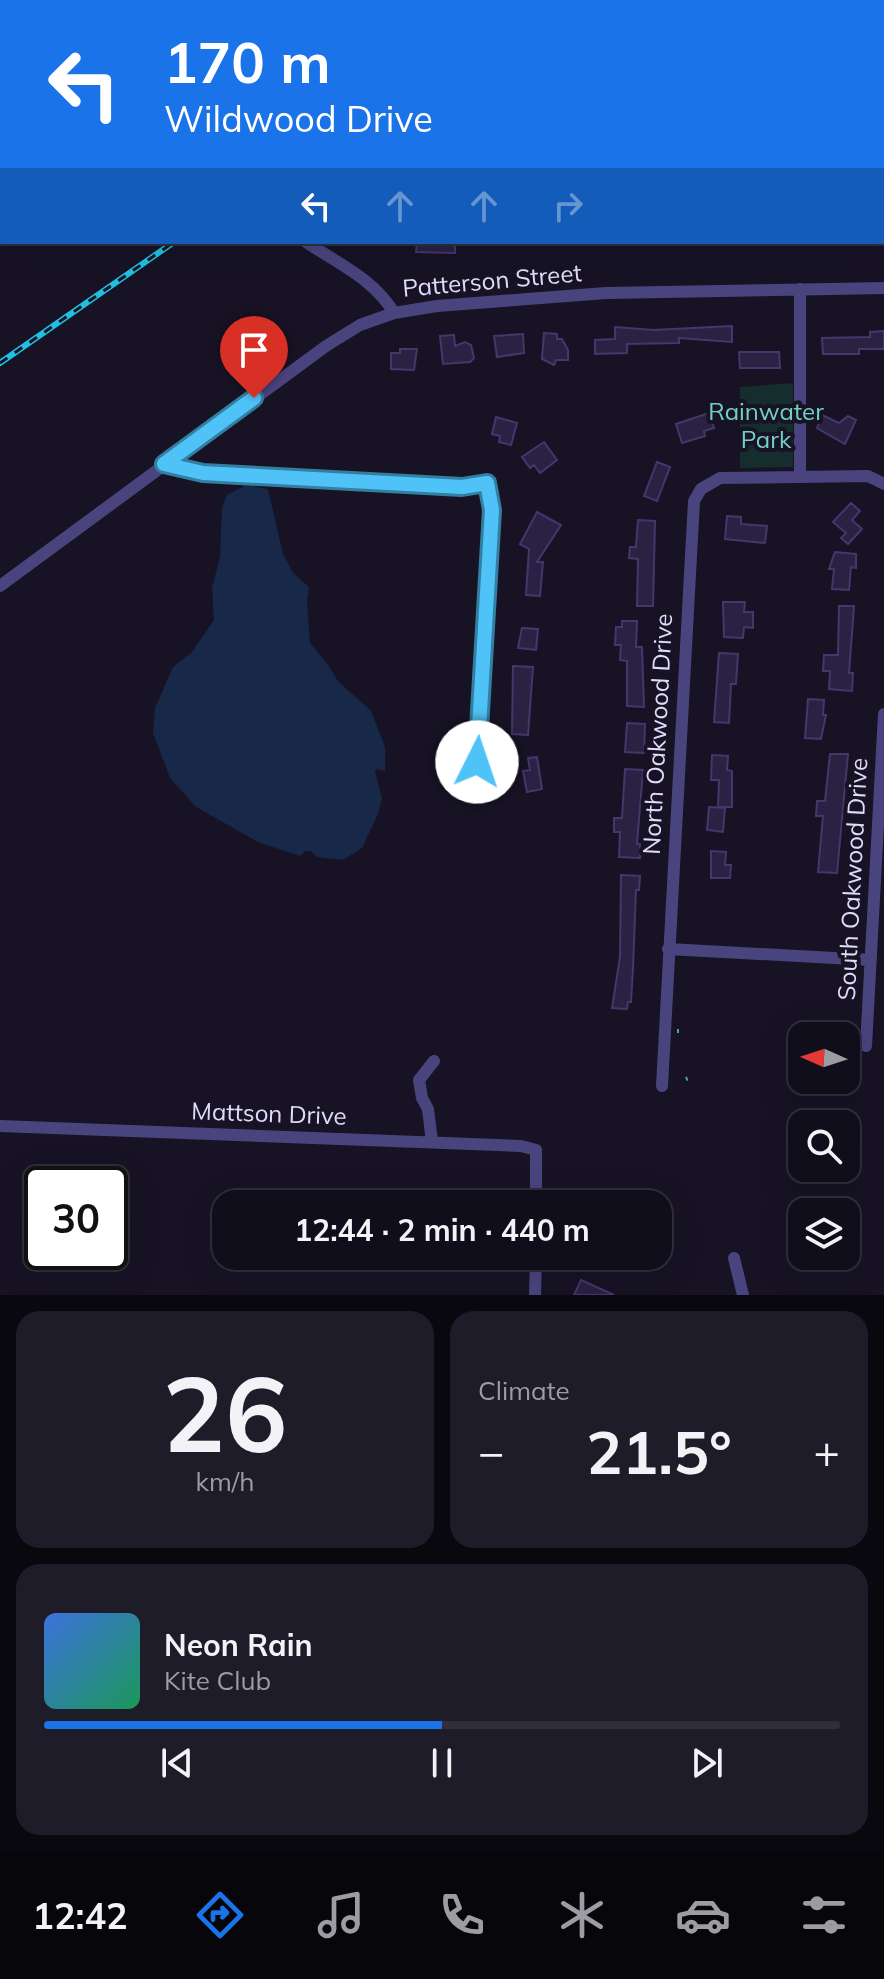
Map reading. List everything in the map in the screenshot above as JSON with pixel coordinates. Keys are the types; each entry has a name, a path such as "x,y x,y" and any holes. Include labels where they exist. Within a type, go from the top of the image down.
{"street":[{"path":"309,244 370,284 383,295 394,313"},
{"name":"Patterson Street","path":"0,586 343,334 394,313 577,295 884,288"},
{"path":"800,289 800,476"},
{"path":"164,464 203,473 462,487 487,483 492,510 477,762"},
{"name":"North Oakwood Drive","path":"662,1086 694,501 701,489 720,478 800,476 880,481"},
{"name":"South Oakwood Drive","path":"866,1046 884,714"},
{"path":"668,949 871,960"},
{"path":"432,1142 428,1109 419,1090 419,1080 434,1061"},
{"name":"Mattson Drive","path":"0,1126 521,1146 536,1150 536,1190"},
{"path":"734,1258 743,1295"},
{"path":"535,1295 536,1270"}],"path":[{"path":"678,1024 678,1033"},
{"path":"686,1077 689,1084"}],"green space":[{"name":"Rainwater Park","path":"793,383 793,467 740,468 740,387"}],"water":[{"path":"246,485 268,489 283,554 293,573 309,587 310,643 338,681 371,711 385,747 385,771 376,769 375,772 382,798 378,814 362,848 343,860 317,857 311,851 305,851 301,856 260,843 196,807 170,778 153,733 155,708 173,667 192,652 214,620 212,588 220,557 222,508 227,495"}],"building":[{"path":"417,244 455,244 455,253 416,252"},
{"path":"732,326 732,342 679,338 679,343 627,344 627,353 595,354 595,340 615,339 615,327 653,330"},
{"path":"884,331 884,349 859,349 859,354 823,354 822,338 870,337 870,332"},
{"path":"544,333 557,334 557,339 562,339 568,350 568,360 556,360 554,365 542,359"},
{"path":"523,334 524,353 497,357 494,336"},
{"path":"454,335 455,346 465,342 471,345 474,358 470,362 443,364 440,336"},
{"path":"400,349 417,349 414,370 391,369 391,353 400,353"},
{"path":"739,352 779,352 780,368 740,368"},
{"path":"709,413 714,428 704,431 705,436 682,443 676,424"},
{"path":"822,415 839,423 848,416 856,420 845,444 817,428"},
{"path":"496,417 517,423 511,445 499,442 500,436 492,434"},
{"path":"544,442 557,460 540,473 534,465 530,468 522,457"},
{"path":"657,462 670,467 657,501 644,496"},
{"path":"851,503 860,511 852,520 862,529 848,544 841,538 846,533 833,522"},
{"path":"537,512 561,525 537,562 543,562 540,596 526,595 529,549 520,544"},
{"path":"727,516 741,517 741,524 767,526 765,543 725,539"},
{"path":"638,520 655,521 653,606 637,606 638,559 629,558 630,547 636,547"},
{"path":"835,552 856,554 856,568 851,567 849,590 832,589 834,569 829,569"},
{"path":"723,602 745,602 744,612 753,612 753,628 744,627 743,638 724,637"},
{"path":"839,606 854,606 849,673 853,673 852,691 829,689 830,671 823,671 824,655 838,655"},
{"path":"622,621 637,621 636,647 642,647 644,707 627,706 627,661 620,660 621,645 615,645 616,627 622,627"},
{"path":"522,628 538,629 536,650 518,648"},
{"path":"719,653 738,654 736,684 731,684 729,723 714,722"},
{"path":"513,666 533,667 528,735 512,734"},
{"path":"808,699 824,700 823,715 826,715 821,739 805,738"},
{"path":"627,723 645,724 644,753 625,752"},
{"path":"830,754 848,754 837,873 818,872 823,816 816,816 817,801 825,801"},
{"path":"712,755 728,756 727,770 732,771 732,807 718,807 719,780 711,780"},
{"path":"537,757 542,789 527,792 523,771 530,770 528,758"},
{"path":"625,769 643,770 637,844 640,844 640,858 619,857 620,832 614,832 614,818 622,818"},
{"path":"709,807 725,808 723,832 707,830"},
{"path":"711,851 726,852 725,865 731,865 730,878 711,878"},
{"path":"621,875 640,876 639,890 636,890 631,1002 628,1002 627,1009 612,1008 620,957"},
{"path":"581,1280 614,1295 574,1295"}],"railway":[{"path":"0,363 171,244"}],"route":[{"path":"254,398 164,464 203,473 462,487 487,483 492,510 477,762"}]}
